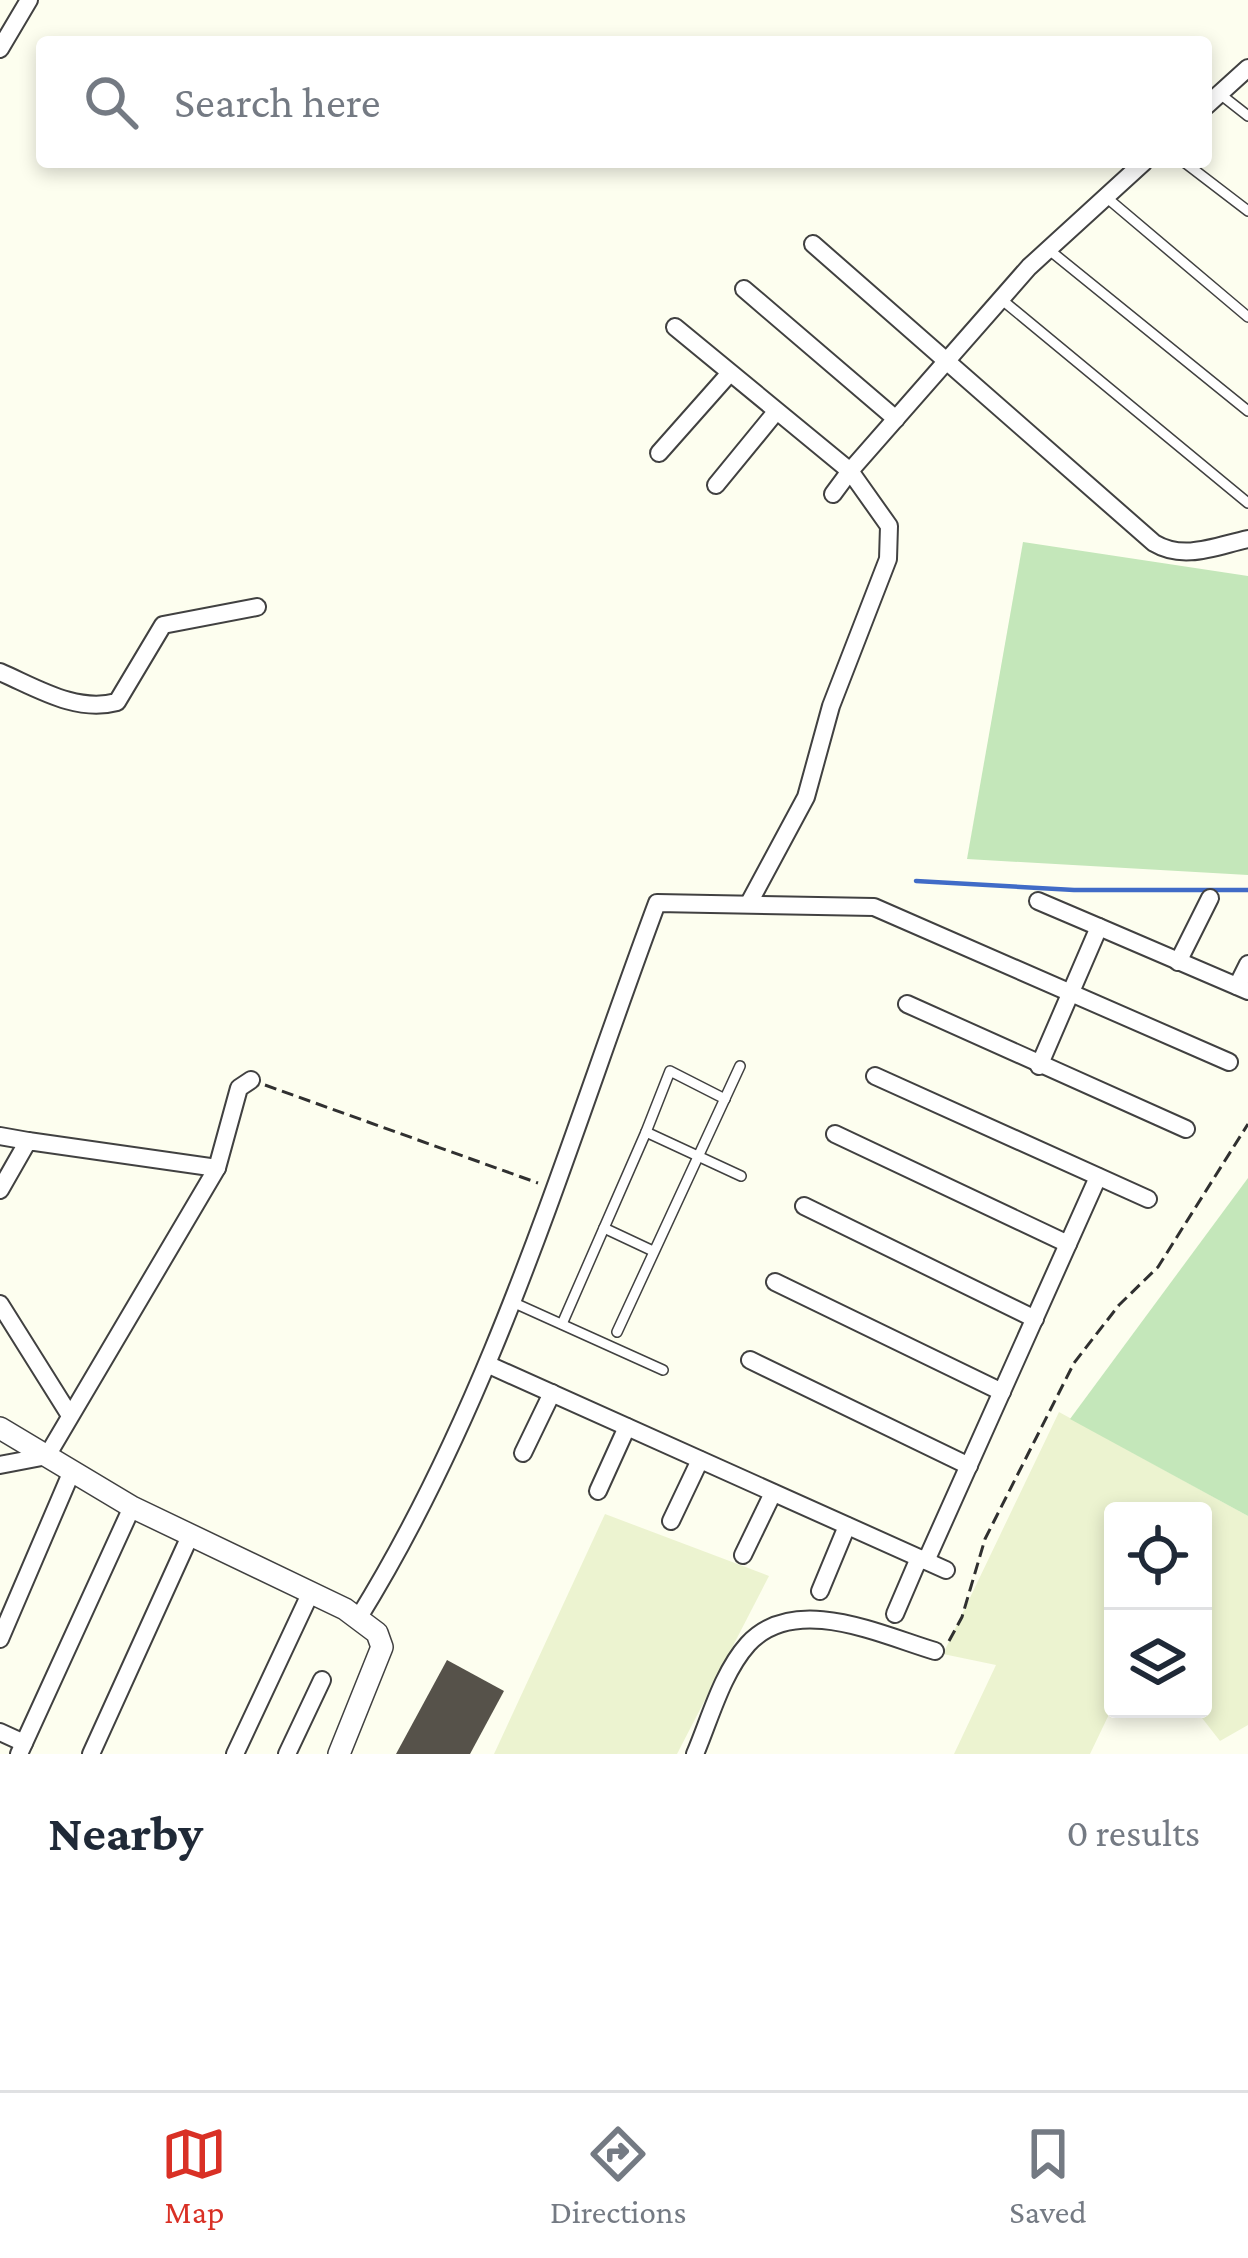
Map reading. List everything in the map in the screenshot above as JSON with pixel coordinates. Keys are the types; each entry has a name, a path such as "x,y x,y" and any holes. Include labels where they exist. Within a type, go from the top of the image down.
{"street":[{"path":"0,50 29,0"},
{"path":"1213,100 1248,68"},
{"path":"833,494 1001,299 1137,168"},
{"path":"813,244 1170,553 1248,539"},
{"path":"744,289 896,419"},
{"path":"675,327 850,471 889,526 888,559 831,706 806,797 749,903"},
{"path":"659,453 729,374"},
{"path":"716,485 775,413"},
{"path":"0,672 76,704 117,702 163,625 257,607"},
{"path":"1178,962 1210,898"},
{"path":"1038,901 1242,989 1248,964"},
{"path":"359,1617 414,1528 489,1365 657,903 874,908 1229,1062"},
{"path":"1040,1066 1099,928"},
{"path":"907,1004 1186,1130"},
{"path":"875,1076 1148,1199"},
{"path":"47,1456 217,1168 238,1088 251,1080"},
{"path":"835,1134 1068,1244"},
{"path":"0,1136 217,1168"},
{"path":"0,1190 28,1141"},
{"path":"895,1614 1099,1177"},
{"path":"804,1206 1035,1318"},
{"path":"775,1282 1002,1392"},
{"path":"0,1304 69,1414"},
{"path":"750,1360 968,1466"},
{"path":"489,1365 946,1570"},
{"path":"523,1453 552,1393"},
{"path":"598,1491 627,1427"},
{"path":"0,1428 132,1507 311,1592 359,1617 377,1633 382,1647 340,1754"},
{"path":"0,1465 47,1456"},
{"path":"671,1521 700,1460"},
{"path":"0,1639 72,1472"},
{"path":"743,1555 773,1492"},
{"path":"0,1732 21,1749 132,1507"},
{"path":"820,1591 847,1526"},
{"path":"91,1754 190,1536"},
{"path":"235,1754 311,1592"},
{"path":"694,1754 731,1669 750,1641 768,1632 811,1617 935,1651"},
{"path":"287,1754 322,1680"}],"lane":[{"path":"1213,100 1248,116"},
{"path":"1192,168 1248,211"},
{"path":"1106,197 1248,317"},
{"path":"1048,249 1248,411"},
{"path":"1001,299 1248,503"},
{"path":"617,1332 740,1066"},
{"path":"562,1324 670,1071 725,1099"},
{"path":"646,1132 741,1176"},
{"path":"604,1228 653,1251"},
{"path":"510,1301 663,1370"}],"path":[{"path":"251,1080 551,1188"},
{"path":"935,1651 956,1634 985,1539 1074,1363 1119,1305 1158,1267 1248,1124"}],"green space":[{"path":"1023,542 1248,576 1248,875 967,859"},
{"path":"1248,1178 1248,1516 1070,1419"},
{"path":"1059,1412 1248,1516 1248,1725 1220,1741 1202,1718 1212,1718 1212,1502 1104,1502 1107,1718 1090,1754 954,1754 996,1665 943,1654"},
{"path":"605,1514 769,1576 677,1754 494,1754"}],"building":[{"path":"447,1660 504,1691 470,1754 396,1754"}],"waterway":[{"path":"916,881 1074,890 1248,890"}]}
